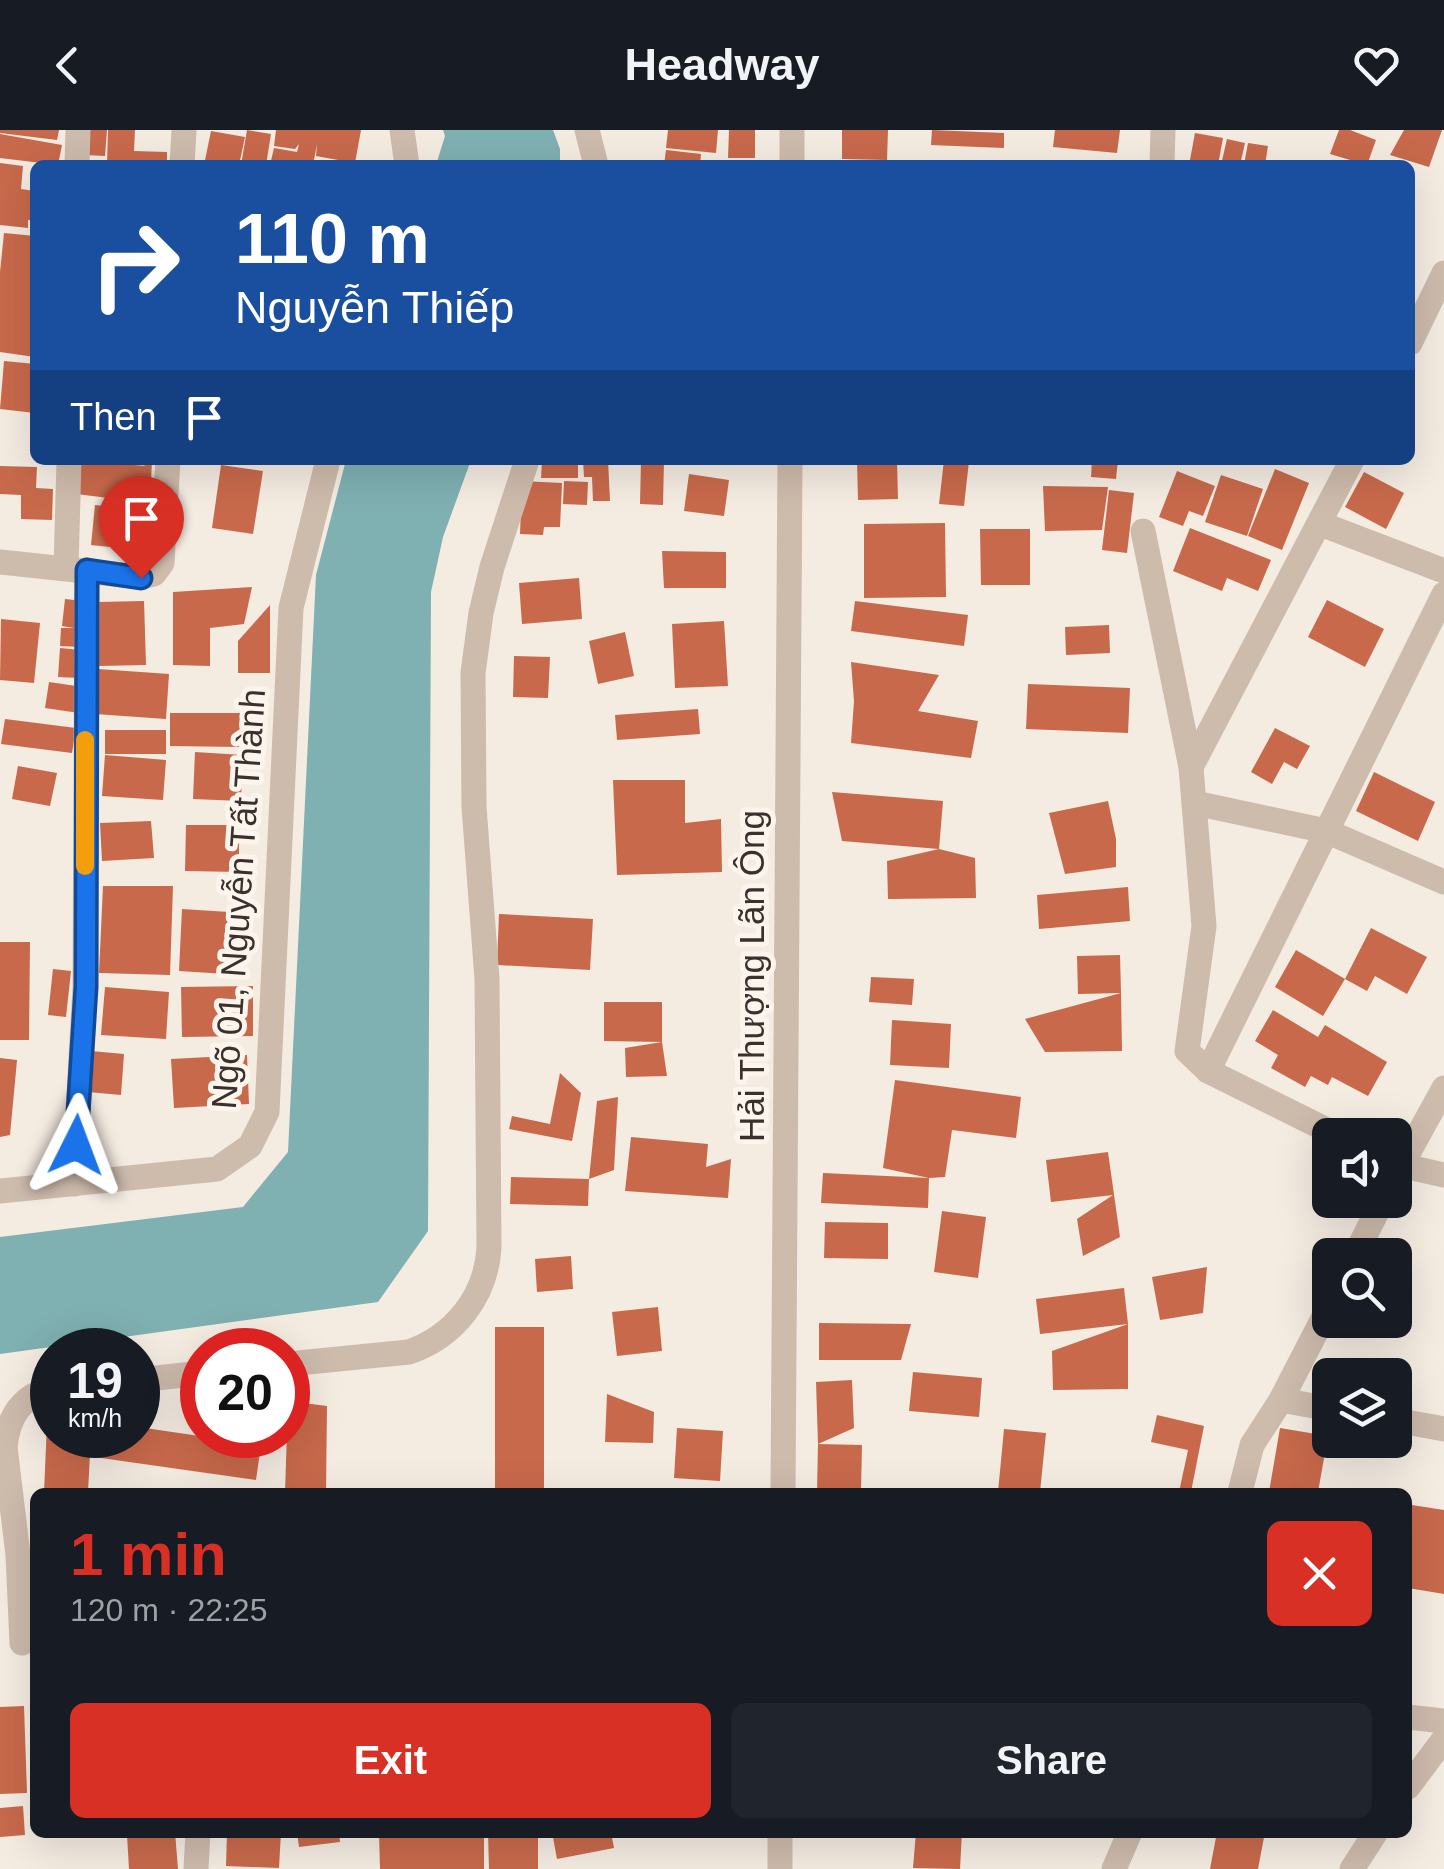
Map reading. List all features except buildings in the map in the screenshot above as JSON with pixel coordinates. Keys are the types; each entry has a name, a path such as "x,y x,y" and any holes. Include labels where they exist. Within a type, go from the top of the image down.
{"street":[{"path":"77,160 78,130"},
{"path":"182,160 184,130"},
{"path":"402,130 406,160"},
{"path":"587,130 595,160"},
{"path":"792,130 792,160"},
{"path":"1162,160 1163,130"},
{"path":"1415,332 1444,273"},
{"path":"69,465 77,569 86,987 74,1184"},
{"path":"0,562 141,578 154,574 162,562 168,465"},
{"name":"Ngõ 01, Nguyễn Tất Thành","path":"0,1191 217,1169 250,1146 267,1112 291,608 327,465"},
{"path":"310,1362 409,1352 423,1347 463,1316 484,1279 488,1248 487,979 474,807 473,673 492,567 525,465"},
{"name":"Hải Thượng Lãn Ông","path":"782,1488 790,465"},
{"path":"1192,767 1350,465"},
{"path":"1321,524 1444,571"},
{"path":"1143,531 1192,767 1195,802 1204,926 1187,1051 1208,1071 1312,1123"},
{"path":"1208,1071 1444,594"},
{"path":"1195,802 1326,831 1444,882"},
{"path":"1412,1143 1444,1088"},
{"path":"1412,1171 1444,1175"},
{"path":"1241,1488 1252,1445 1282,1400 1313,1338"},
{"path":"19,1643 18,1555 5,1447 11,1420 30,1397"},
{"path":"1282,1400 1312,1405"},
{"path":"1412,1423 1444,1428"},
{"path":"1412,1717 1444,1721"},
{"path":"1412,1782 1444,1739"},
{"path":"196,1869 198,1838"},
{"path":"780,1838 780,1869"},
{"path":"1114,1869 1127,1838"},
{"path":"1352,1869 1372,1838"}],"water":[{"path":"443,130 553,130 560,160 438,160 445,136"},
{"path":"345,465 469,465 443,537 431,592 428,1231 378,1302 160,1332 160,1328 30,1328 30,1350 0,1354 0,1237 243,1207 288,1152 316,575"}],"slow traffic":[{"path":"85,740 85,866"}],"route":[{"path":"76,1145 86,987 87,570 141,578"}]}
